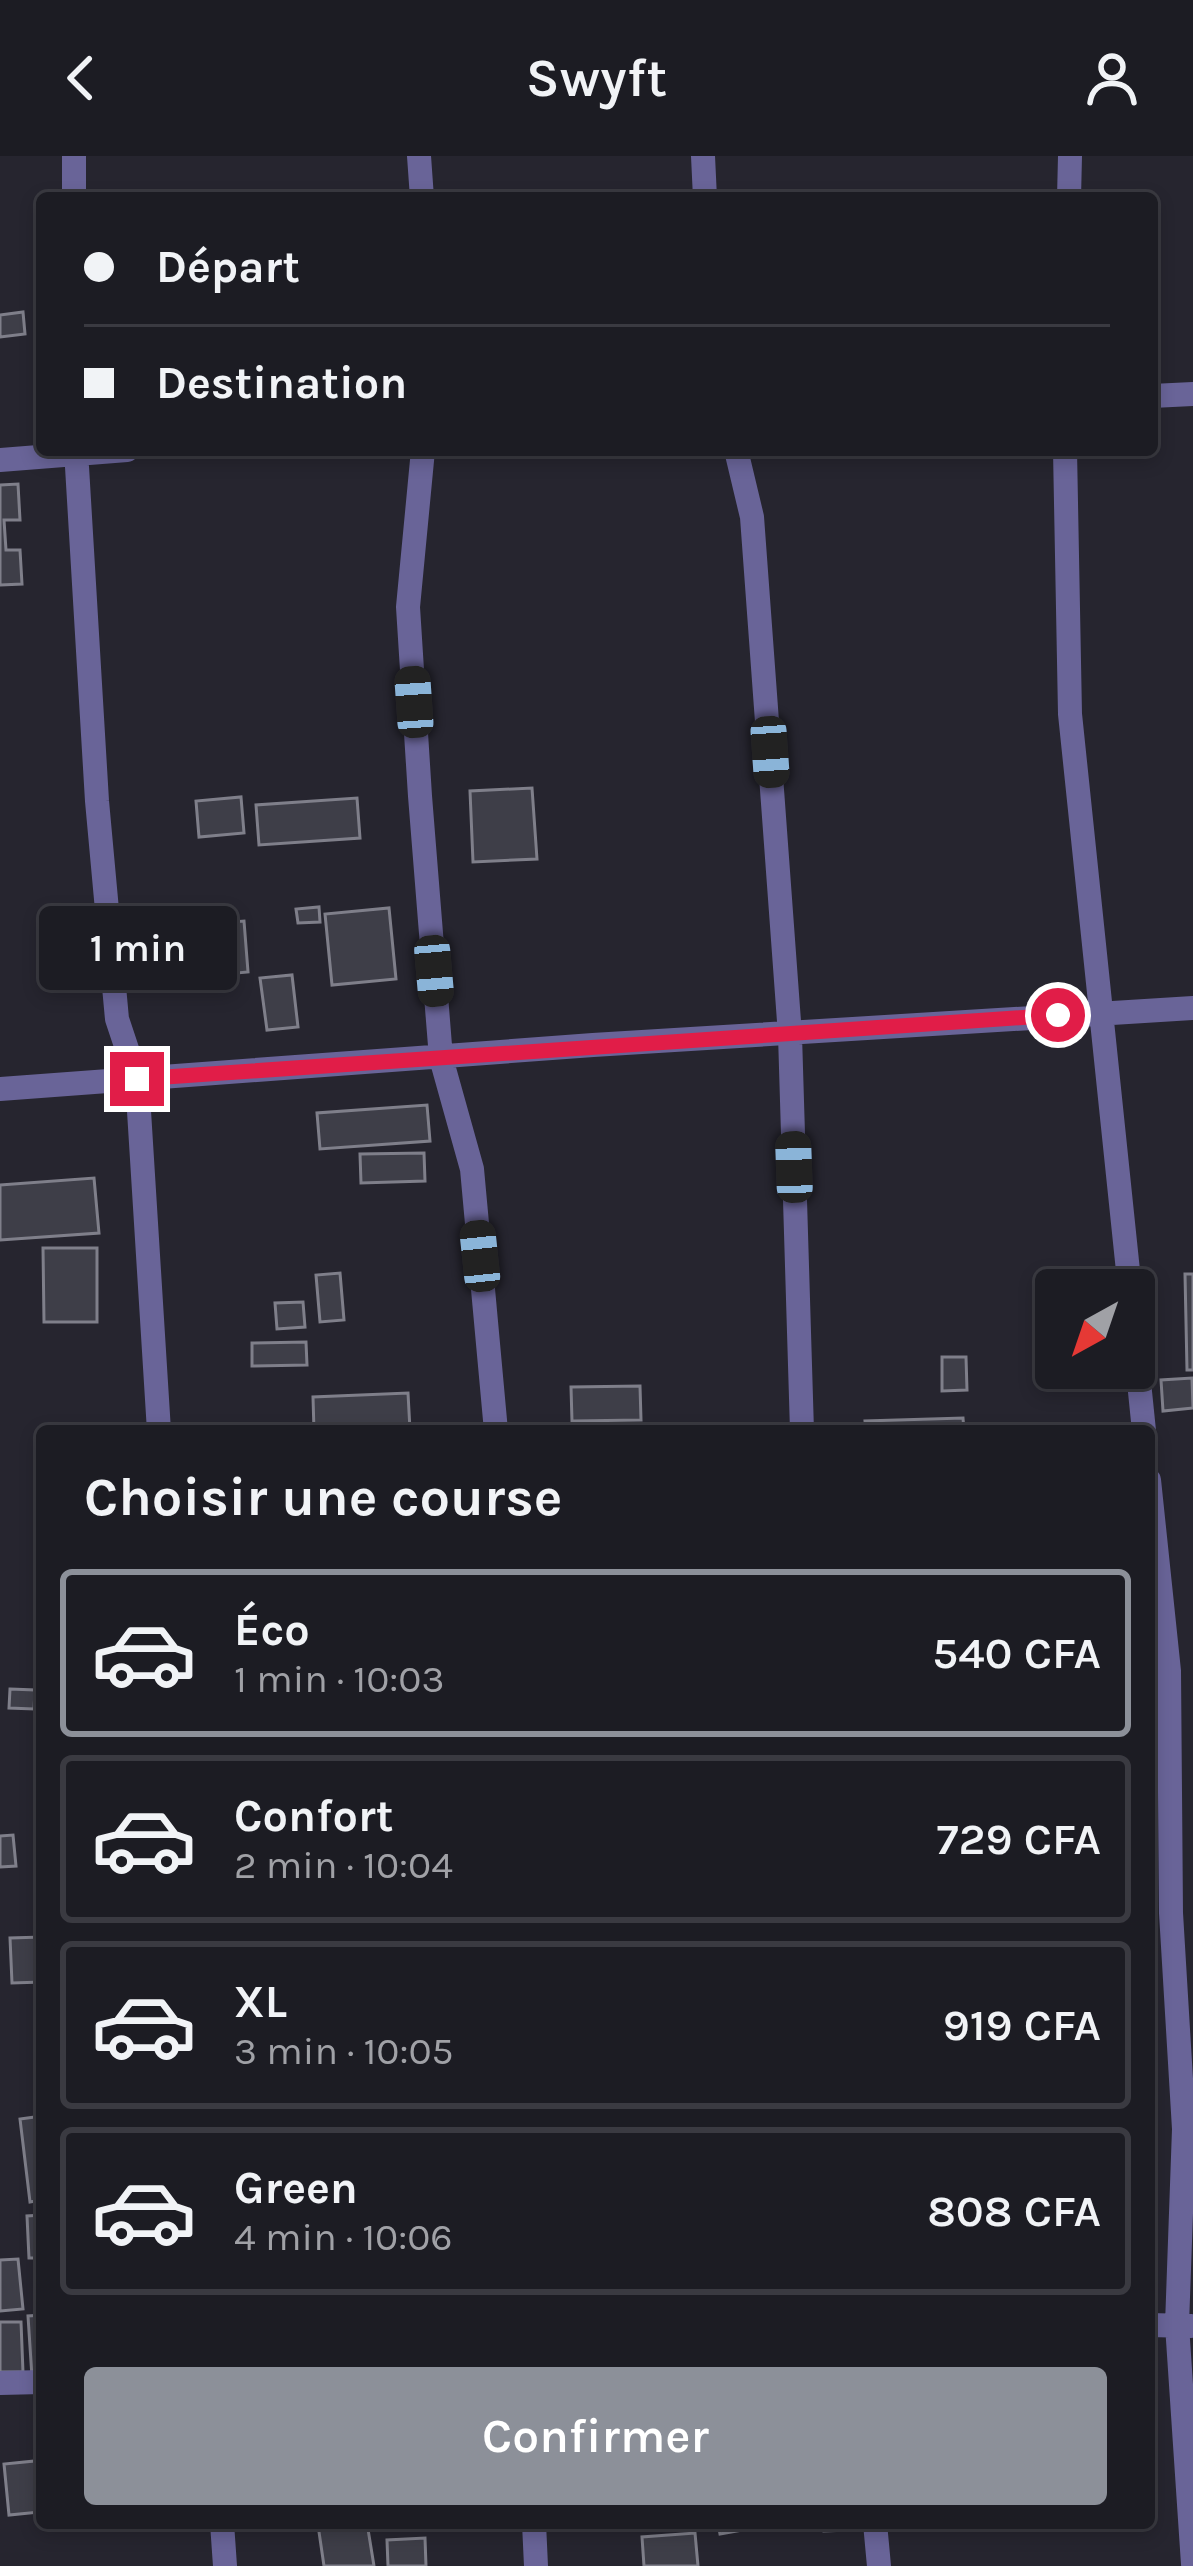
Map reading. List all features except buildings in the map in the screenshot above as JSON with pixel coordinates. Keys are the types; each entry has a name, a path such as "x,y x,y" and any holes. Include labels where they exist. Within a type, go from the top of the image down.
{"street":[{"path":"74,156 74,192"},
{"path":"419,156 422,192"},
{"path":"704,156 705,192"},
{"path":"1069,192 1070,156"},
{"path":"1158,396 1193,394"},
{"path":"0,460 36,456"},
{"path":"76,456 97,801 117,1018 137,1079 159,1425"},
{"path":"422,456 408,607 441,1058 472,1169 495,1425"},
{"path":"737,456 752,517 790,1035 802,1425"},
{"path":"1065,456 1070,715 1128,1269"},
{"path":"0,1089 593,1045 1193,1008"},
{"path":"1140,1389 1143,1425"},
{"path":"1155,1540 1168,1671 1171,1913 1184,2129 1193,2564"},
{"path":"0,2384 36,2382"},
{"path":"222,2529 225,2566"},
{"path":"534,2529 536,2566"},
{"path":"876,2529 879,2566"}],"route":[{"path":"137,1079 1058,1015"}]}
